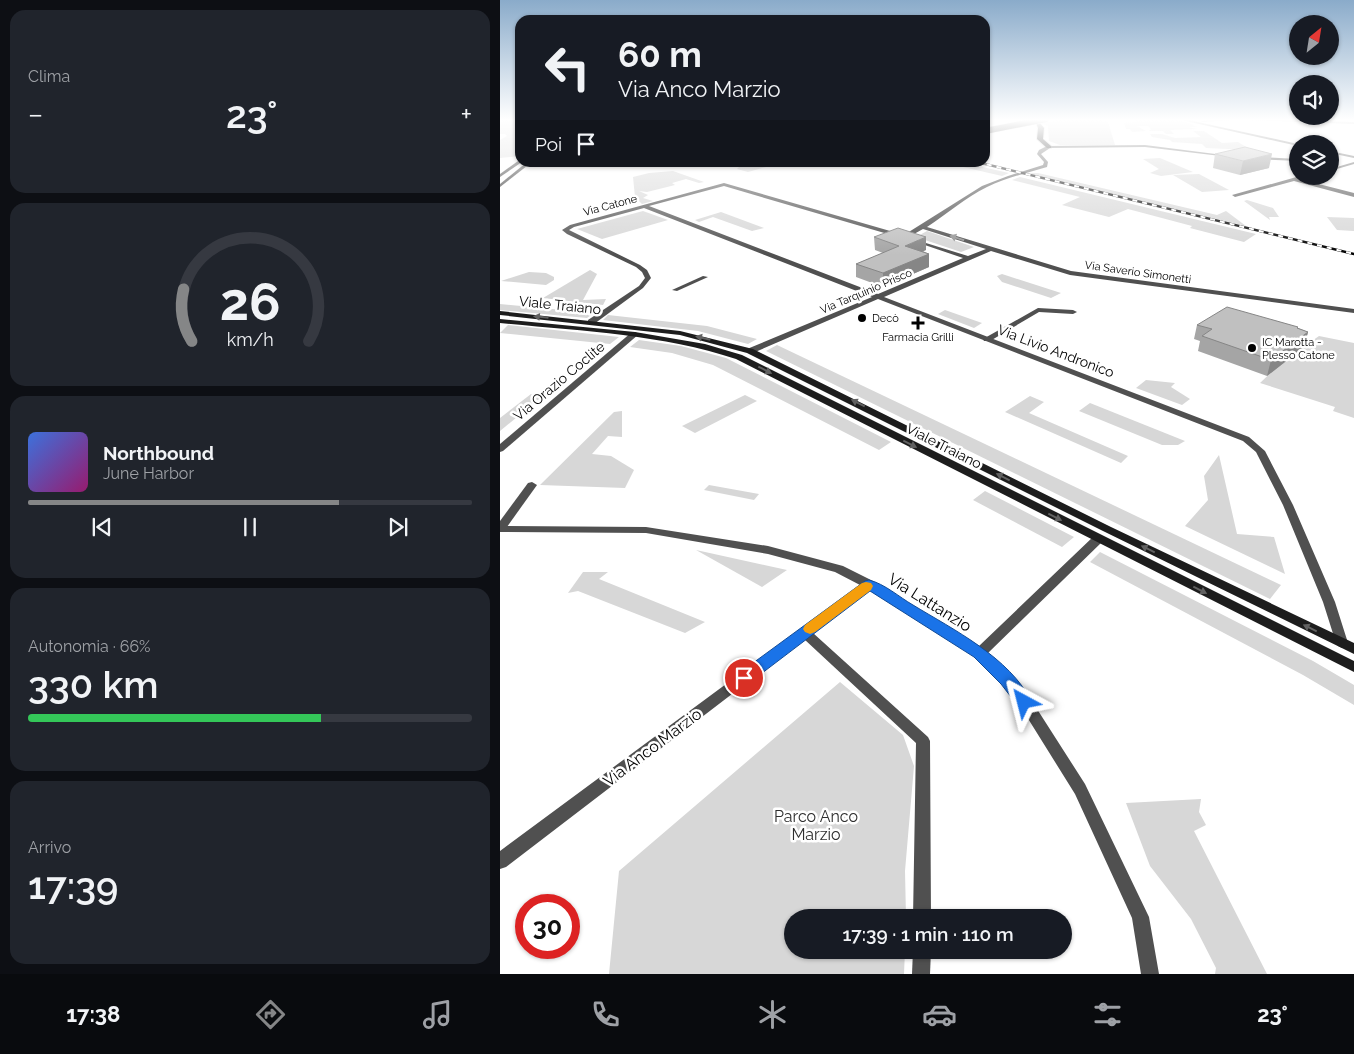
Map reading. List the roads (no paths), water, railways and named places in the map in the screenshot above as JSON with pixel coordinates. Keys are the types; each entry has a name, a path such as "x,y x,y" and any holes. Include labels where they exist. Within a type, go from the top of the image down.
{"main road":[{"path":"501,181 515,167"},
{"path":"501,181 522,167"},
{"name":"Viale Traiano","path":"500,313 590,322 706,338 750,351 1107,529 1354,649"},
{"name":"Viale Traiano","path":"500,321 581,328 639,330 705,346 739,357 1354,668"},
{"path":"581,328 590,322"},
{"path":"739,357 750,351"},
{"path":"1098,539 1107,529"}],"street":[{"path":"905,237 925,228 976,191 1045,164"},
{"path":"1235,196 1289,181"},
{"name":"Via Catone","path":"590,322 641,287 648,278 645,271 638,266 569,234 565,230 572,226 724,184 905,237 968,258"},
{"path":"1317,185 1354,195"},
{"name":"Via Livio Andronico","path":"644,206 1246,439 1260,451 1288,505 1330,602 1342,644"},
{"name":"Via Saverio Simonetti","path":"925,228 1070,273 1354,311"},
{"name":"Via Tarquinio Prisco","path":"750,351 990,249"},
{"path":"675,290 705,278"},
{"path":"987,339 1038,310 1048,309 1072,312"},
{"name":"Via Orazio Coclite","path":"500,448 639,330"},
{"path":"500,529 532,485"},
{"name":"Via Lattanzio","path":"500,529 646,530 768,550 839,569 869,584 980,653 1007,680 1032,713 1080,789 1140,918 1150,974"},
{"path":"980,653 1098,539"},
{"name":"Via Anco Marzio","path":"500,861 869,584"},
{"path":"805,633 923,741 922,909"},
{"path":"921,974 922,959"}],"railway":[{"path":"990,165 1354,254"}],"place":[{"name":"Decò","path":"862,318"},
{"name":"Farmacia Grilli","path":"918,323"},
{"name":"IC Marotta - Plesso Catone","path":"1252,348"}],"park label":[{"name":"Parco Anco Marzio","path":"816,825"}]}
